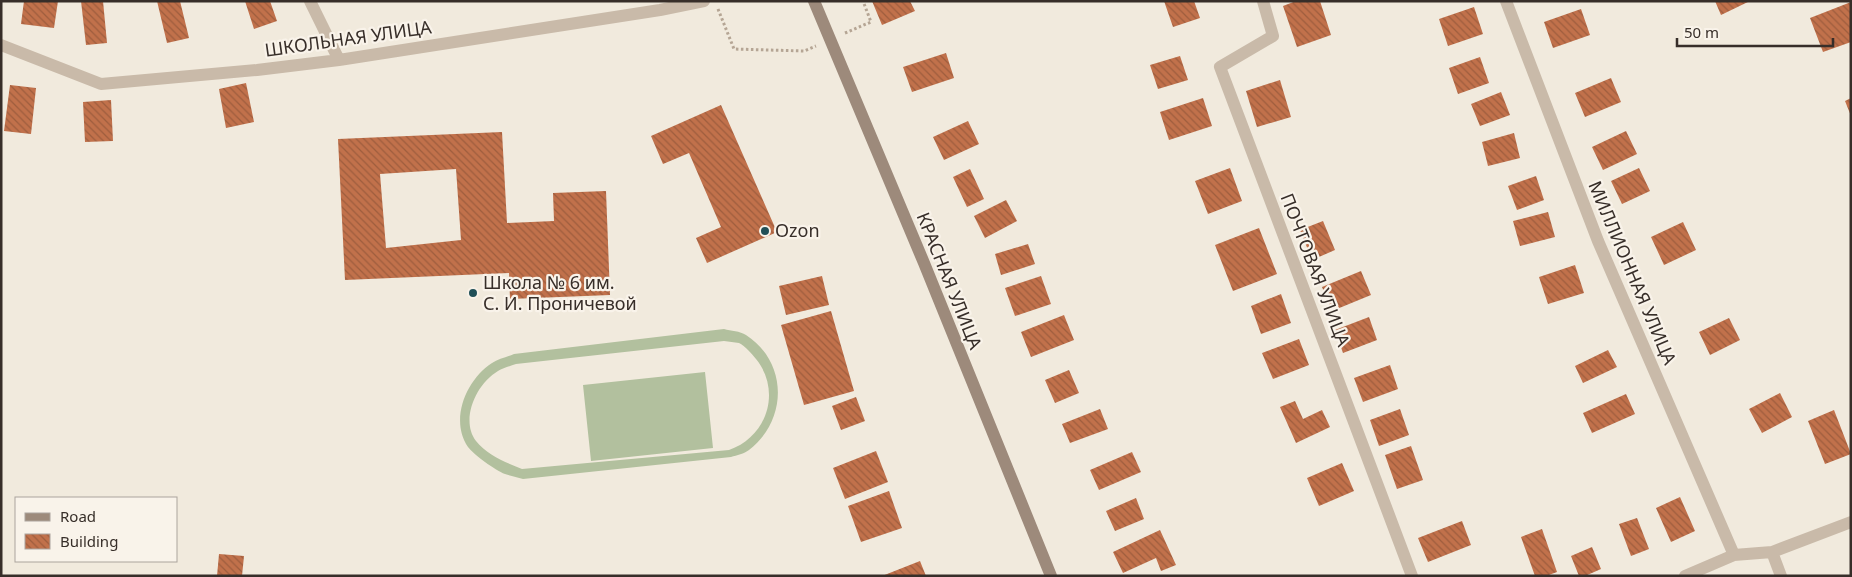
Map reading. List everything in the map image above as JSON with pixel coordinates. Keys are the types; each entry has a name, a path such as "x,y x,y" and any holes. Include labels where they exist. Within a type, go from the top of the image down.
{"main road":[{"name":"КРАСНАЯ УЛИЦА","path":"814,1 1051,576"}],"street":[{"path":"310,1 339,60"},
{"name":"ШКОЛЬНАЯ УЛИЦА","path":"1,45 102,84 257,70 339,60 660,10 704,1"},
{"name":"ПОЧТОВАЯ УЛИЦА","path":"1263,1 1273,36 1220,67 1412,576"},
{"name":"МИЛЛИОННАЯ УЛИЦА","path":"1506,1 1598,241 1734,555"},
{"path":"1685,576 1734,555 1772,552 1851,522"},
{"path":"1772,552 1781,576"}],"path":[{"path":"716,1 734,49 804,52 871,22 863,1"}],"green space":[{"path":"724,329 735,331 746,335 760,346 770,360 776,375 778,391 776,408 771,423 762,438 747,451 731,457 523,479 501,472 475,454 468,447 460,424 464,400 468,389 475,379 492,363 514,354","holes":["724,341 739,343 756,359 764,372 769,398 761,424 753,435 742,444 729,450 522,469 486,450 476,441 471,432 470,413 477,393 490,377 507,367 516,364"]},
{"path":"705,372 713,448 591,461 583,385"}],"building":[{"path":"24,1 58,1 54,28 21,24"},
{"path":"81,1 103,1 107,43 86,45"},
{"path":"157,1 180,1 189,38 167,43"},
{"path":"245,1 270,1 277,21 254,29"},
{"path":"872,1 910,1 915,11 882,25"},
{"path":"1164,1 1194,1 1200,18 1173,27"},
{"path":"1296,1 1320,1 1331,35 1297,47 1283,6"},
{"path":"1715,1 1750,1 1721,15"},
{"path":"1851,2 1851,42 1823,52 1810,18"},
{"path":"1474,7 1483,34 1448,46 1439,19"},
{"path":"1581,9 1590,35 1553,48 1544,22"},
{"path":"946,53 954,78 912,92 903,67"},
{"path":"1180,56 1188,80 1158,89 1150,65"},
{"path":"1480,57 1489,83 1458,94 1449,68"},
{"path":"1611,78 1621,102 1585,117 1575,93"},
{"path":"1280,80 1291,117 1257,127 1246,91"},
{"path":"246,83 254,122 226,128 219,89"},
{"path":"10,85 36,88 31,134 4,131"},
{"path":"1501,92 1510,115 1480,126 1471,104"},
{"path":"1203,98 1212,126 1169,140 1160,112"},
{"path":"1851,98 1851,116 1845,101"},
{"path":"111,100 113,141 85,142 83,102"},
{"path":"721,105 777,232 707,263 696,238 721,227 689,153 663,164 651,136"},
{"path":"968,121 979,144 944,160 933,137"},
{"path":"1626,131 1637,154 1603,170 1592,147"},
{"path":"502,132 507,223 554,221 553,193 606,191 610,295 510,299 509,273 345,280 338,139","holes":["456,169 461,240 386,248 380,174"]},
{"path":"1514,133 1520,158 1488,166 1482,142"},
{"path":"1230,168 1242,201 1208,214 1195,181"},
{"path":"1639,168 1650,191 1622,204 1611,181"},
{"path":"970,169 984,199 967,207 953,177"},
{"path":"1536,176 1544,200 1517,210 1508,186"},
{"path":"1006,200 1017,221 985,238 974,216"},
{"path":"1548,212 1555,237 1520,246 1513,221"},
{"path":"1323,221 1335,250 1312,260 1300,230"},
{"path":"1683,222 1696,250 1664,265 1651,237"},
{"path":"1259,228 1277,274 1233,291 1215,245"},
{"path":"1028,244 1035,264 1001,275 995,254"},
{"path":"1575,265 1584,293 1548,304 1539,277"},
{"path":"1361,271 1371,295 1332,311 1322,287"},
{"path":"822,276 829,305 786,315 779,286"},
{"path":"1041,276 1051,304 1015,316 1005,288"},
{"path":"1281,294 1291,323 1261,334 1251,306"},
{"path":"831,311 854,391 804,405 781,325"},
{"path":"1064,315 1074,340 1031,357 1021,332"},
{"path":"1369,317 1377,340 1343,353 1335,330"},
{"path":"1729,318 1740,340 1710,355 1699,332"},
{"path":"1299,339 1309,365 1273,379 1262,353"},
{"path":"1608,350 1617,367 1583,383 1575,366"},
{"path":"1390,365 1398,389 1363,402 1354,378"},
{"path":"1069,370 1079,393 1055,403 1045,380"},
{"path":"1780,393 1792,417 1762,433 1749,409"},
{"path":"1626,394 1635,414 1592,433 1583,413"},
{"path":"856,397 865,421 841,430 832,406"},
{"path":"1295,401 1303,419 1322,410 1330,427 1296,443 1280,407"},
{"path":"1100,409 1108,429 1070,443 1062,424"},
{"path":"1400,409 1409,435 1379,446 1370,420"},
{"path":"1834,410 1851,454 1825,464 1808,421"},
{"path":"1411,446 1423,480 1397,489 1385,455"},
{"path":"876,451 888,482 845,499 833,468"},
{"path":"1132,452 1141,472 1099,490 1090,470"},
{"path":"1342,463 1354,491 1319,506 1307,478"},
{"path":"889,491 902,528 861,542 848,506"},
{"path":"1680,497 1695,531 1671,542 1656,508"},
{"path":"1136,498 1144,519 1115,531 1106,511"},
{"path":"1637,518 1649,549 1631,556 1619,524"},
{"path":"1462,521 1471,545 1428,562 1418,538"},
{"path":"1542,529 1557,572 1546,576 1535,576 1521,537"},
{"path":"1160,530 1176,565 1161,571 1156,558 1123,573 1113,552"},
{"path":"1592,547 1601,569 1585,576 1579,576 1571,556"},
{"path":"219,554 244,556 242,576 217,576"},
{"path":"920,561 926,576 882,576"}],"place":[{"name":"Ozon","path":"765,231"},
{"name":"Школа № 6 им. С. И. Проничевой","path":"473,293"}]}
